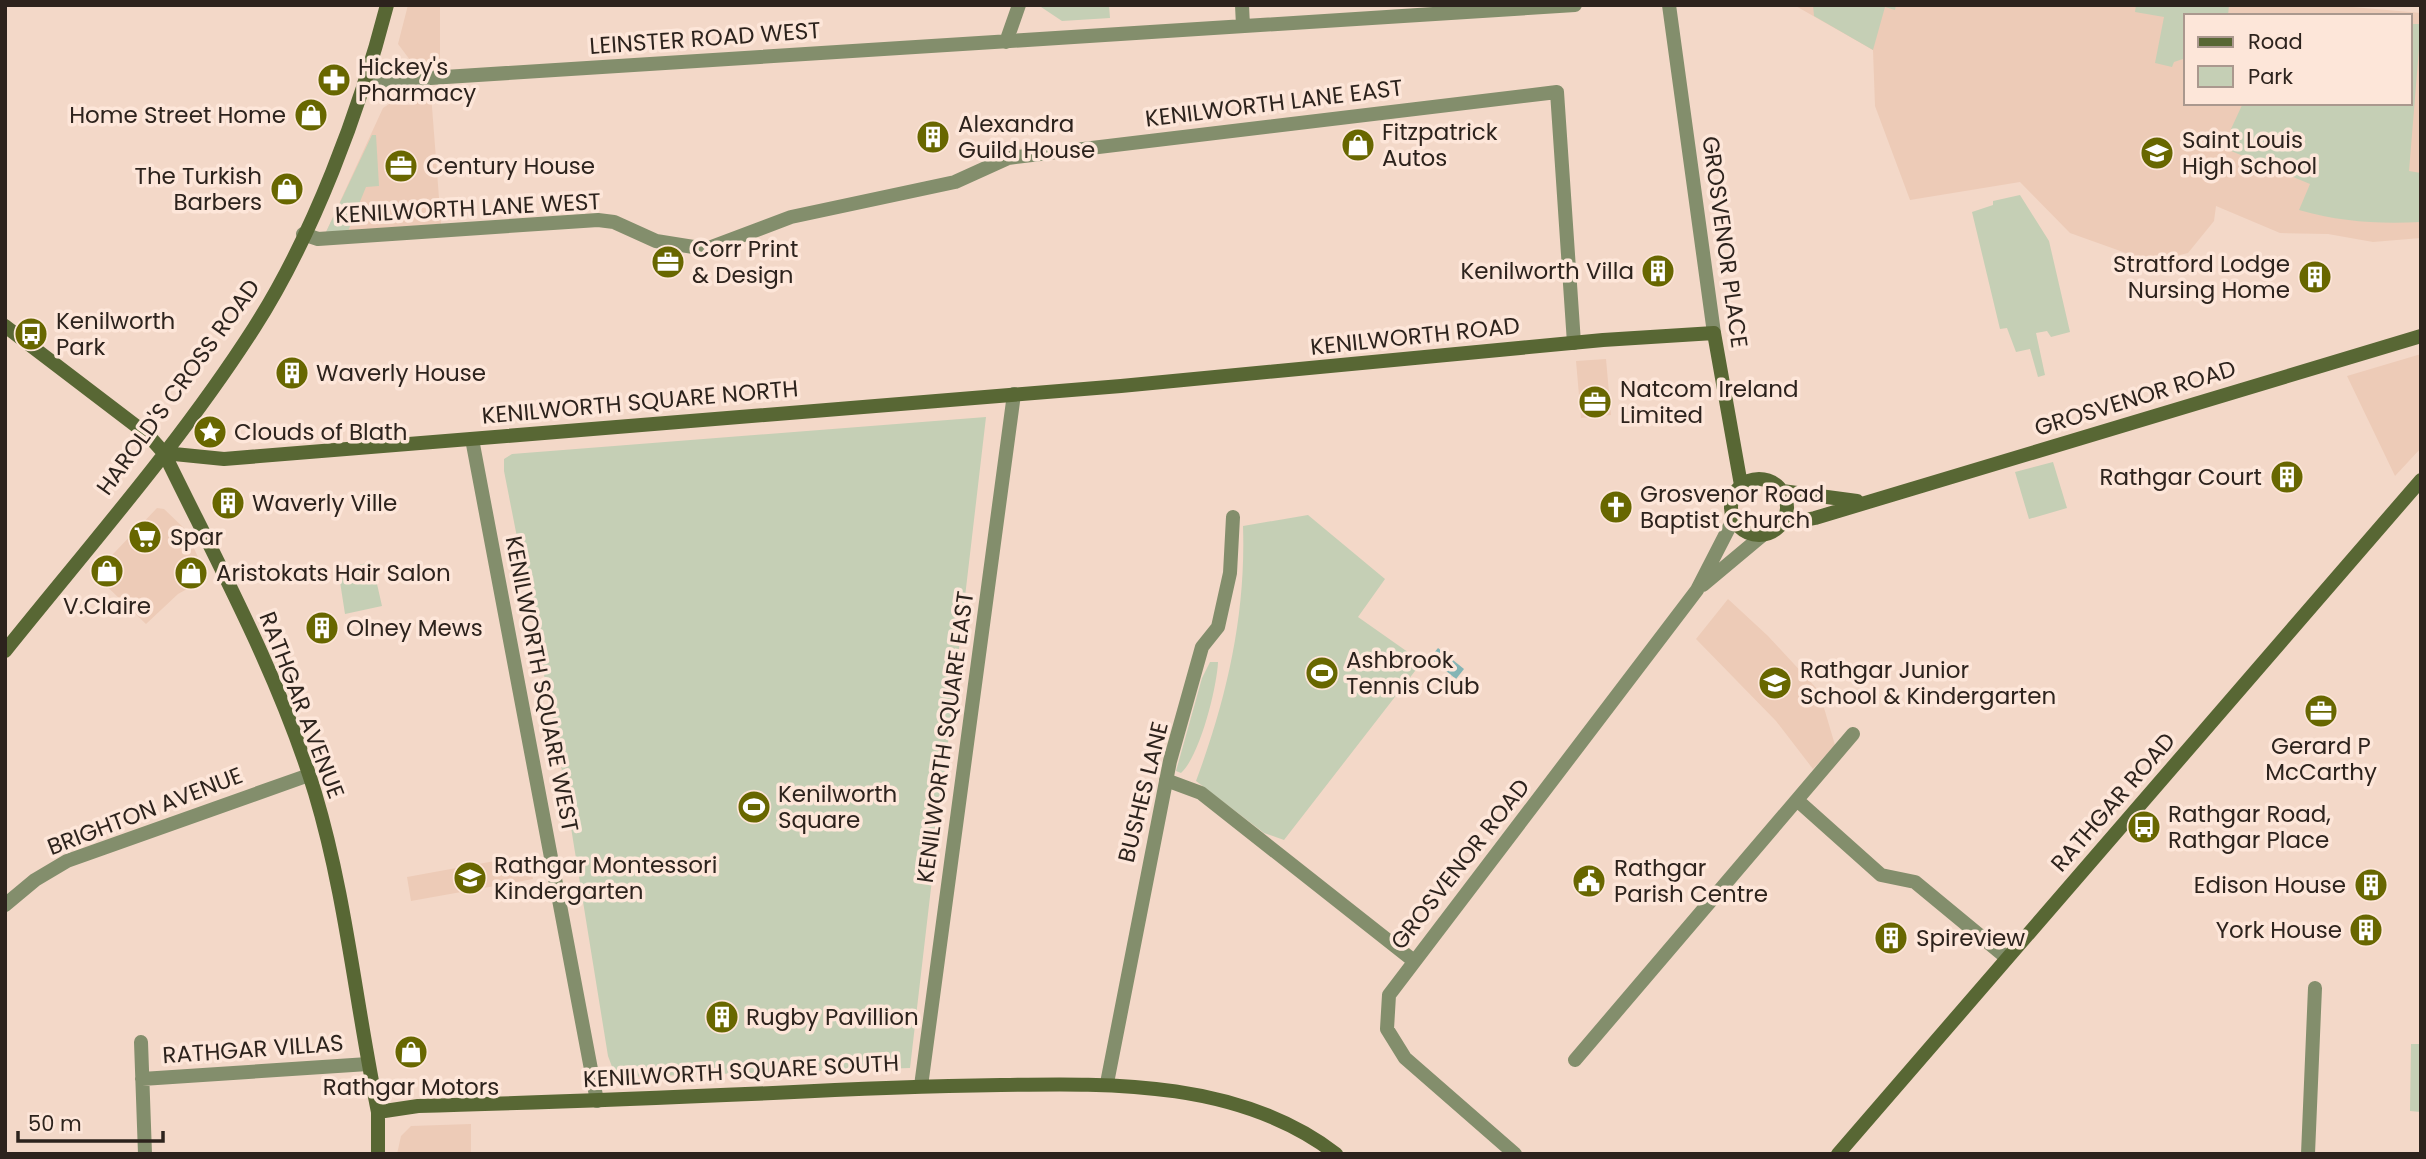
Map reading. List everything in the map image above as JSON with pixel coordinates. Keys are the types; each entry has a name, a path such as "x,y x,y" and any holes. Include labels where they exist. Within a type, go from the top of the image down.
{"street":[{"name":"HAROLD'S CROSS ROAD","path":"5,651 164,453 254,328 281,282 367,82 387,5"},
{"path":"1006,42 1019,5"},
{"path":"1242,5 1243,26"},
{"name":"LEINSTER ROAD WEST","path":"367,82 1574,5"},
{"name":"GROSVENOR PLACE","path":"1669,5 1714,333 1741,485"},
{"name":"KENILWORTH LANE EAST","path":"996,162 1008,158 1557,92 1574,343"},
{"name":"KENILWORTH LANE WEST","path":"303,234 318,239 598,220 614,222 656,241 706,249 791,217 955,182 996,162"},
{"path":"5,326 138,427 164,453"},
{"name":"KENILWORTH ROAD","path":"1121,386 1574,343 1714,333"},
{"name":"GROSVENOR ROAD","path":"1780,525 2421,336"},
{"name":"KENILWORTH SQUARE NORTH","path":"164,453 224,459 1121,386"},
{"name":"KENILWORTH SQUARE EAST","path":"921,1086 1014,394"},
{"name":"KENILWORTH SQUARE WEST","path":"472,439 597,1101"},
{"name":"RATHGAR AVENUE","path":"164,453 252,635 309,775 333,870 377,1112 378,1154"},
{"path":"1758,479 1767,480 1782,491 1787,509 1780,525 1763,534 1746,531 1734,518 1732,500 1741,485 1758,479"},
{"name":"RATHGAR ROAD","path":"1838,1154 2421,480"},
{"name":"GROSVENOR ROAD","path":"1782,491 1862,502"},
{"name":"BUSHES LANE","path":"1107,1083 1166,780 1202,647 1218,627 1230,573 1233,517"},
{"name":"GROSVENOR ROAD","path":"1515,1154 1405,1058 1394,1045 1387,1029 1389,995 1697,590 1734,518"},
{"name":"GROSVENOR ROAD","path":"1697,590 1763,534"},
{"path":"1576,1060 1853,734"},
{"name":"BRIGHTON AVENUE","path":"5,905 35,880 67,861 309,775"},
{"path":"1166,780 1201,793 1414,961"},
{"path":"1797,800 1881,874 1915,882 2007,958"},
{"path":"2308,1154 2315,988"},
{"name":"RATHGAR VILLAS","path":"141,1042 145,1154"},
{"name":"RATHGAR VILLAS","path":"142,1079 368,1064"},
{"name":"KENILWORTH SQUARE SOUTH","path":"377,1112 418,1106 597,1101 921,1086 1107,1083 1194,1094 1280,1119 1336,1154"}],"shaded area":[{"path":"408,5 440,5 440,64 410,60 398,44"},
{"name":"Saint Louis High School","path":"1794,5 2330,5 2421,13 2421,238 2373,242 2328,234 2280,233 2216,206 2214,221 2188,253 2151,262 2070,233 2020,182 1910,200 1875,106 1873,50"},
{"path":"431,94 441,224 326,232 383,108 398,98 401,105 414,105 421,95"},
{"path":"2421,354 2421,448 2395,476 2347,376"},
{"path":"1606,359 1611,415 1581,418 1576,361"},
{"path":"157,508 164,509 186,530 207,578 178,594 146,624 94,574"},
{"name":"Rathgar Junior School & Kindergarten","path":"1728,599 1768,636 1819,691 1835,745 1813,769 1776,721 1696,639"},
{"name":"Rathgar Montessori Kindergarten","path":"528,855 533,879 411,901 407,877"},
{"path":"471,1124 471,1154 397,1154 401,1136 411,1126"}],"green space":[{"path":"1038,5 1109,5 1110,18 1062,21"},
{"path":"1813,5 1896,5 1895,10 1885,7 1873,50 1814,16"},
{"path":"2136,5 2229,5 2228,14 2184,14 2184,59 2174,62 2172,67 2155,63 2164,17 2135,12"},
{"path":"2412,24 2421,24 2409,171 2421,173 2421,222 2360,221 2299,210 2310,184 2224,148 2239,132 2231,129 2242,105 2412,105"},
{"path":"372,135 376,135 379,186 366,187 348,231 326,232"},
{"path":"2020,195 2049,241 2070,332 2051,337 2047,331 2036,333 2045,375 2038,377 2030,349 2016,352 2007,328 2000,329 1972,212 1993,205 1993,201"},
{"name":"Kenilworth Square","path":"986,417 910,1068 623,1077 614,1072 608,1056 557,741 504,471 504,459 512,454"},
{"path":"2053,462 2067,508 2029,519 2015,472"},
{"name":"Ashbrook Tennis Club","path":"1308,515 1385,579 1358,617 1422,662 1284,840 1264,833 1196,781 1217,719 1238,623 1243,526"},
{"path":"372,562 382,606 345,614 338,569"},
{"path":"1210,662 1218,662 1211,704 1195,752 1181,773 1176,771 1202,678"},
{"path":"2411,1044 2421,1044 2421,1112 2410,1111"}],"water":[{"path":"1438,648 1464,669 1456,679 1430,658"}],"place":[{"name":"Hickey's Pharmacy","path":"334,80"},
{"name":"Home Street Home","path":"311,115"},
{"name":"Alexandra Guild House","path":"933,137"},
{"name":"Fitzpatrick Autos","path":"1358,145"},
{"name":"Saint Louis High School","path":"2157,153"},
{"name":"Century House","path":"401,166"},
{"name":"The Turkish Barbers","path":"287,189"},
{"name":"Corr Print & Design","path":"668,262"},
{"name":"Kenilworth Villa","path":"1658,271"},
{"name":"Stratford Lodge Nursing Home","path":"2315,277"},
{"name":"Kenilworth Park","path":"31,334"},
{"name":"Waverly House","path":"292,373"},
{"name":"Natcom Ireland Limited","path":"1595,402"},
{"name":"Clouds of Blath","path":"210,432"},
{"name":"Rathgar Court","path":"2287,477"},
{"name":"Waverly Ville","path":"228,503"},
{"name":"Grosvenor Road Baptist Church","path":"1616,507"},
{"name":"Spar","path":"145,537"},
{"name":"V.Claire","path":"107,571"},
{"name":"Aristokats Hair Salon","path":"191,573"},
{"name":"Olney Mews","path":"322,628"},
{"name":"Ashbrook Tennis Club","path":"1322,673"},
{"name":"Rathgar Junior School & Kindergarten","path":"1775,683"},
{"name":"Gerard P McCarthy","path":"2321,711"},
{"name":"Kenilworth Square","path":"754,807"},
{"name":"Rathgar Road, Rathgar Place","path":"2144,827"},
{"name":"Rathgar Montessori Kindergarten","path":"470,878"},
{"name":"Rathgar Parish Centre","path":"1589,881"},
{"name":"Edison House","path":"2371,885"},
{"name":"York House","path":"2366,930"},
{"name":"Spireview","path":"1891,938"},
{"name":"Rugby Pavillion","path":"722,1017"},
{"name":"Rathgar Motors","path":"411,1052"}]}
